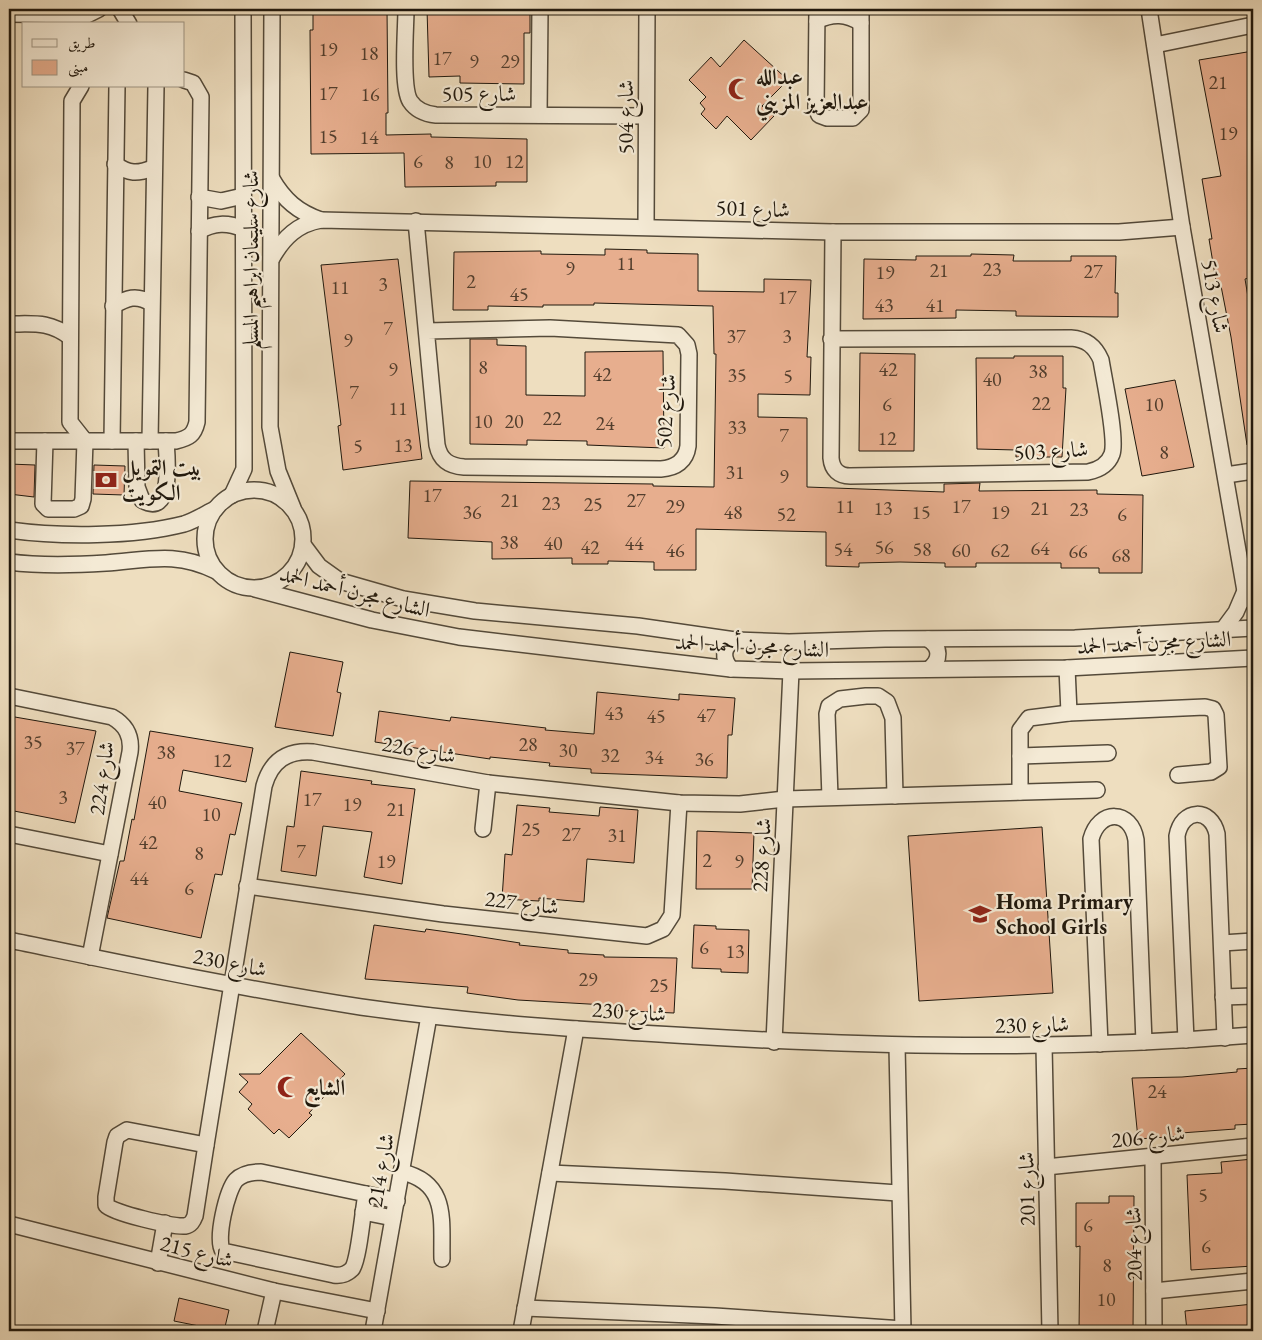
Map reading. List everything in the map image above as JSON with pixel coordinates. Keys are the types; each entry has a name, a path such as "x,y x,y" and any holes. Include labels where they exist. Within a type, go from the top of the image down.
{"street":[{"path":"9,14 87,14 100,9"},
{"path":"120,9 128,22"},
{"name":"شارع سليمان ابراهيم المسلم","path":"272,9 270,427 278,471 293,508"},
{"name":"شارع 505","path":"406,9 405,86 410,100 421,111 436,115 646,116"},
{"path":"540,9 540,115"},
{"name":"شارع 504","path":"646,226 647,9"},
{"name":"شارع 513","path":"1149,9 1182,227 1249,597 1222,631"},
{"name":"شارع سليمان ابراهيم المسلم","path":"232,495 238,484 244,463 241,11"},
{"path":"817,15 853,18 861,16 861,110 853,118 827,118 819,115 816,108 817,15"},
{"path":"1155,45 1253,25"},
{"path":"9,441 166,441 187,439 195,432 197,422 201,98 193,83 185,80"},
{"path":"70,422 50,441 42,497 43,504 48,509 74,509 80,506 83,499 85,441 70,422 72,101 79,88"},
{"path":"112,441 117,88"},
{"path":"156,88 151,303 138,492 142,500 151,503 160,500 166,490 166,441"},
{"path":"115,164 125,171 133,173 153,168"},
{"name":"شارع 501","path":"272,179 285,199 294,207 321,220"},
{"path":"199,197 221,201 243,196"},
{"name":"شارع 501","path":"272,258 282,242 294,230 321,220 646,226 833,232 1119,232 1182,227"},
{"name":"شارع 502","path":"416,221 437,445 441,456 449,463 464,467 661,469 674,467 684,458 688,446 689,354 687,345 678,335 550,328 427,331"},
{"path":"198,231 216,224 235,225 243,229"},
{"name":"شارع 503","path":"832,339 1071,338 1085,341 1095,349 1101,360 1113,440 1112,455 1102,467 1088,472 850,476 840,474 832,467 830,458 833,232"},
{"path":"114,306 132,297 144,298 151,303"},
{"path":"9,324 46,324 60,329 70,337"},
{"path":"1226,475 1253,471"},
{"path":"9,530 38,534 139,531 185,524 214,509 232,495 248,490 265,490 280,496 293,508 300,519 304,532 304,546 300,560 292,572 282,581 269,587 255,589 240,587 216,571 192,561 166,557 77,565 9,562"},
{"path":"214,509 207,524 204,540 210,562 216,571"},
{"name":"الشارع مجرن أحمد الحمد","path":"304,546 319,566 340,581 403,599 475,611 638,626 735,640 790,642 1075,638 1253,628"},
{"name":"الشارع مجرن أحمد الحمد","path":"255,589 372,620 459,637 731,669 791,671 1067,668 1253,658"},
{"path":"928,639 937,648 939,654 938,660 928,669"},
{"path":"731,669 726,661 725,653 728,645 735,640"},
{"path":"1067,668 1069,713"},
{"name":"شارع 228","path":"774,1042 791,671"},
{"name":"شارع 224","path":"9,696 104,715 120,721 126,728 131,743 90,957"},
{"path":"830,797 827,714 829,706 840,699 872,696 883,698 892,712 895,796"},
{"path":"1020,792 1020,730 1029,718 1069,713 1205,707 1213,709 1216,715 1219,767 1211,772 1178,775"},
{"name":"شارع 226","path":"206,1145 133,1130 127,1130 117,1136 107,1188 106,1205 116,1212 166,1223 184,1226 194,1220 206,1145 231,984 247,886 267,777 271,768 284,756 302,751 313,752 488,783 679,803 740,804 830,797 1096,790"},
{"path":"1020,756 1108,753"},
{"path":"483,829 488,783"},
{"name":"شارع 227","path":"247,886 442,914 647,936 662,929 672,915 679,803"},
{"path":"1186,1040 1177,836 1179,826 1184,819 1192,815 1201,814 1209,818 1215,825 1218,834 1225,1038"},
{"path":"1100,1044 1091,839 1094,829 1100,821 1109,817 1119,817 1128,822 1134,830 1136,840 1144,1042"},
{"path":"9,834 110,854"},
{"name":"شارع 230","path":"9,940 231,984 429,1016 576,1029 774,1042 897,1046 1044,1046 1225,1038 1253,1035"},
{"path":"1222,943 1253,941"},
{"path":"1223,998 1253,996"},
{"name":"شارع 214","path":"373,1331 429,1016"},
{"path":"521,1331 576,1029"},
{"path":"525,1308 715,1316 903,1330 898,1193 897,1046"},
{"name":"شارع 201","path":"1044,1046 1050,1331"},
{"name":"شارع 206","path":"1046,1167 1253,1146"},
{"name":"شارع 204","path":"1153,1157 1154,1331"},
{"path":"366,1194 354,1264 349,1271 342,1275 229,1254 223,1251 220,1245 229,1192 236,1181 248,1173 262,1172 366,1194 396,1201"},
{"path":"402,1172 422,1179 436,1194 441,1214 442,1260"},
{"path":"550,1173 725,1181 898,1193"},
{"path":"363,1212 393,1218"},
{"path":"158,1263 166,1223"},
{"name":"شارع 215","path":"9,1224 274,1291 377,1311"},
{"path":"1154,1291 1253,1281"},
{"path":"265,1331 274,1291"}],"building":[{"path":"313,9 387,9 388,113 386,113 386,135 431,134 431,137 527,139 527,182 496,182 496,186 405,187 404,153 311,154 310,30 313,30"},
{"path":"427,9 530,9 530,33 524,33 524,84 460,83 460,76 429,77"},
{"name":"عبدالله عبدالعزيز المزيني","path":"744,40 788,80 762,106 774,116 751,140 727,116 716,129 701,114 705,109 700,103 706,97 689,80 711,57 720,67"},
{"path":"1253,51 1253,277 1245,279 1253,327 1253,444 1247,445 1231,337 1221,286 1217,287 1209,239 1212,239 1202,179 1221,176 1199,60"},
{"path":"605,249 647,250 647,253 698,254 698,291 764,292 764,279 811,280 807,357 811,357 810,395 758,394 758,417 807,418 807,487 944,492 944,484 980,483 979,491 1097,490 1097,494 1143,495 1142,573 1099,573 1099,568 1061,568 1061,563 976,563 976,567 945,567 945,563 900,562 859,563 859,567 826,566 826,532 696,529 696,570 654,570 654,562 608,561 608,564 572,564 572,558 492,559 492,542 408,538 410,481 653,484 653,486 714,487 716,354 714,354 713,306 594,303 594,305 543,305 543,307 488,306 488,310 453,310 454,252 541,251 541,254 605,255"},
{"path":"971,254 1014,255 1013,261 1071,261 1071,256 1116,256 1115,293 1118,293 1118,317 1016,316 1016,311 956,310 956,318 863,319 864,259 916,260 916,256 971,256"},
{"path":"398,259 422,459 343,470 338,426 341,425 321,265"},
{"path":"470,339 497,339 497,345 526,346 526,395 585,396 585,352 663,351 664,448 587,445 587,441 527,440 527,445 470,444"},
{"path":"860,353 915,354 914,451 859,451"},
{"path":"1014,356 1063,356 1063,388 1066,388 1062,457 1016,457 1016,450 977,449 976,358 1014,358"},
{"path":"1175,380 1194,467 1142,476 1125,389"},
{"path":"9,464 35,465 34,497 9,494"},
{"name":"بيت التمويل الكويت","path":"94,465 125,466 124,495 93,494"},
{"path":"290,652 343,662 337,692 341,693 333,736 275,727"},
{"path":"597,692 679,700 679,694 735,698 732,735 728,735 727,778 591,773 591,769 549,766 550,763 490,757 490,759 375,742 379,711 450,721 451,717 546,728 545,730 594,734"},
{"path":"9,716 96,731 75,823 9,810"},
{"path":"150,731 253,748 246,782 183,770 179,791 242,803 235,835 230,834 222,875 215,874 201,938 107,918 120,861 124,861 132,819 134,820"},
{"path":"301,771 372,781 371,784 415,789 402,884 364,877 372,832 323,826 316,876 281,871 287,826 294,827"},
{"path":"517,805 550,808 549,812 599,816 600,807 638,810 634,863 587,859 584,902 539,898 539,901 502,899 505,854 512,855"},
{"name":"Homa Primary School Girls","path":"1042,827 1053,993 919,1001 908,836"},
{"path":"697,831 754,833 752,889 696,889"},
{"path":"374,925 425,932 426,929 520,943 519,945 568,950 568,953 604,955 604,957 677,958 674,1013 605,1010 606,1005 518,1000 467,993 468,987 365,979"},
{"path":"694,925 716,926 716,929 749,930 748,973 721,972 721,969 692,968"},
{"name":"الشايع","path":"301,1033 345,1074 309,1113 312,1115 289,1138 279,1129 274,1134 248,1109 252,1104 239,1092 248,1082 239,1074 260,1074"},
{"path":"1253,1068 1253,1124 1235,1125 1235,1129 1181,1133 1181,1136 1138,1139 1132,1078 1182,1077 1237,1072 1237,1069"},
{"path":"1253,1159 1253,1266 1191,1270 1187,1175 1222,1173 1221,1162"},
{"path":"1109,1196 1134,1196 1133,1331 1079,1331 1080,1246 1076,1247 1076,1203 1109,1203"},
{"path":"179,1298 229,1310 224,1331 174,1321"},
{"path":"1253,1304 1253,1331 1187,1331 1185,1311"}],"place":[{"name":"عبدالله عبدالعزيز المزيني","path":"739,89"},
{"name":"بيت التمويل الكويت","path":"106,480"},
{"name":"Homa Primary School Girls","path":"980,914"},
{"name":"الشايع","path":"288,1087"}]}
